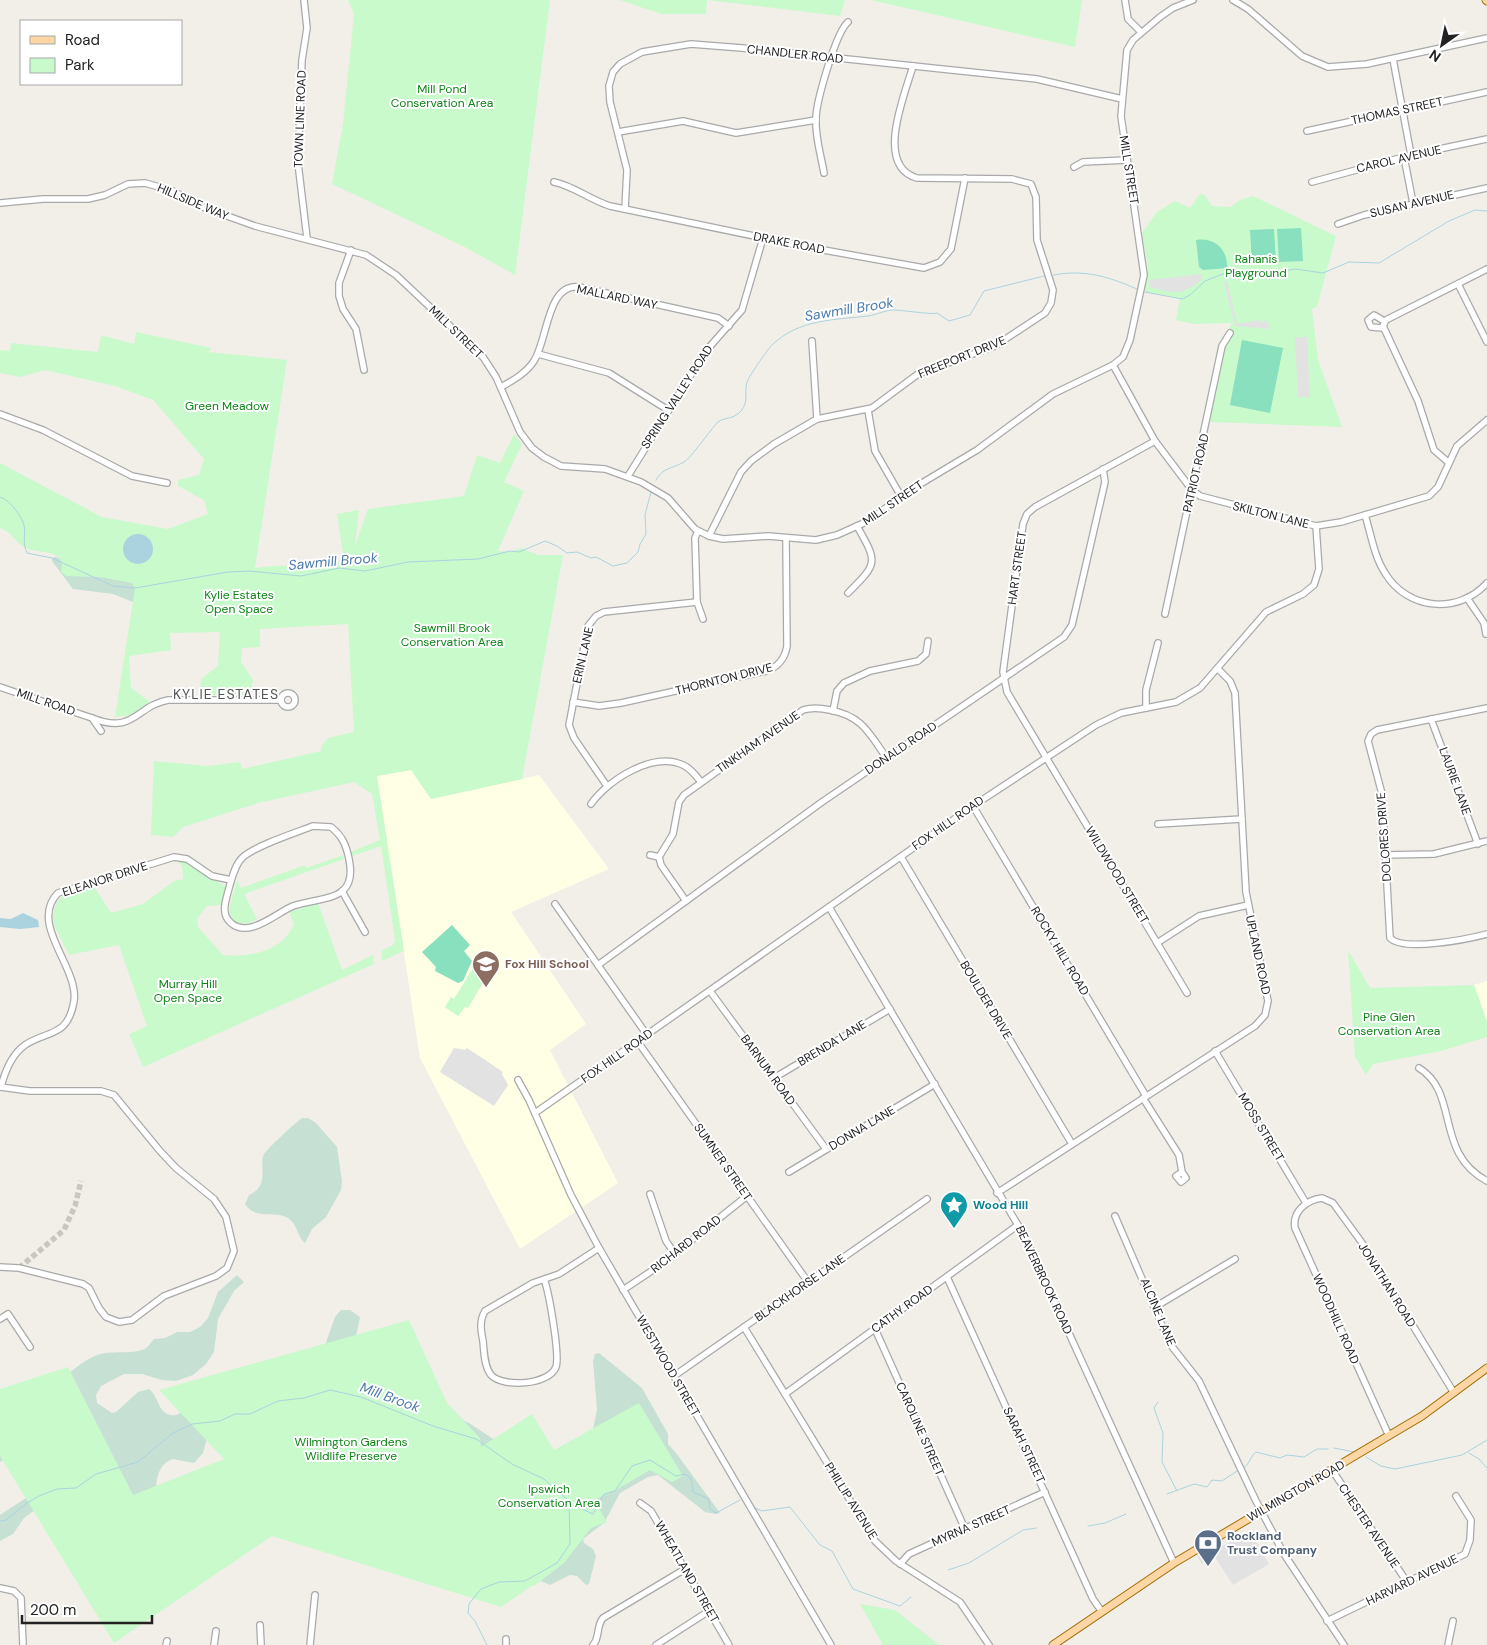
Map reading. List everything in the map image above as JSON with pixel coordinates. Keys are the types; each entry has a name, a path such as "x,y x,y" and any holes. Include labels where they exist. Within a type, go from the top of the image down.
{"main road":[{"name":"WILMINGTON ROAD","path":"1053,1645 1174,1563 1422,1416 1487,1368"}],"street":[{"name":"TOWN LINE ROAD","path":"304,0 307,28 302,60 298,163 307,238"},
{"path":"1125,0 1128,18 1141,32"},
{"name":"MILL STREET","path":"297,236 371,257 396,275 483,357 501,387 520,432 529,444 544,457 561,466 605,469 628,476 668,498 698,532 709,536 726,539 768,536 786,539 821,539 858,526 977,450 1053,394 1113,365 1122,358 1128,348 1144,275 1121,116 1128,48 1141,32 1170,10 1193,0"},
{"path":"1233,0 1258,18 1294,50 1313,63 1338,67 1393,59 1487,38"},
{"path":"824,173 816,120 831,58 843,26 848,22"},
{"name":"CHANDLER ROAD","path":"625,209 627,170 610,97 610,82 620,64 635,54 699,44 1037,79 1122,99"},
{"path":"1393,59 1411,155"},
{"path":"914,66 897,121 895,150 897,162 905,172 915,177 965,178"},
{"name":"THOMAS STREET","path":"1307,131 1487,92"},
{"path":"618,132 683,122 727,132 741,132 816,120"},
{"name":"CAROL AVENUE","path":"1312,182 1411,155 1487,139"},
{"path":"1404,157 1414,204"},
{"path":"1074,167 1083,162 1127,160"},
{"name":"DRAKE ROAD","path":"554,182 566,184 595,201 625,209 914,267 931,266 945,258 952,246 965,178"},
{"name":"FREEPORT DRIVE","path":"709,536 736,479 745,466 774,444 817,419 868,410 918,374 1001,343 1040,317 1051,303 1052,284 1037,238 1036,196 1032,186 1025,181 1015,179 965,178"},
{"name":"HILLSIDE WAY","path":"0,204 43,199 88,199 105,195 128,184 145,184 173,191 205,208 239,220 297,236"},
{"name":"SUSAN AVENUE","path":"1338,224 1414,204 1487,188"},
{"name":"SPRING VALLEY ROAD","path":"628,476 705,352 730,326 744,303 763,238"},
{"path":"351,250 339,283 339,296 343,309 357,330 364,370"},
{"path":"1384,322 1487,269"},
{"path":"1458,284 1487,342"},
{"name":"MALLARD WAY","path":"501,387 525,372 538,354 555,299 560,292 570,287 718,318 730,326"},
{"path":"1383,328 1371,327 1368,320 1371,316 1376,315 1384,322"},
{"path":"1384,322 1383,328 1418,401 1434,450 1448,462"},
{"name":"PATRIOT ROAD","path":"1165,614 1222,346 1230,333"},
{"path":"812,341 817,419"},
{"path":"538,354 609,373 668,410"},
{"name":"SKILTON LANE","path":"1113,365 1155,441 1192,490 1205,498 1316,526 1365,515 1429,496 1438,487 1448,462 1460,442 1487,420"},
{"path":"868,410 874,451 902,498"},
{"path":"0,414 43,430 123,472 167,483"},
{"name":"HART STREET","path":"1047,757 1007,692 1004,678 1003,660 1025,516 1034,507 1155,441"},
{"name":"DONALD ROAD","path":"598,965 886,757 1062,638 1071,627 1106,481 1103,469"},
{"path":"1365,515 1382,567 1392,583 1402,592 1419,601 1437,605 1455,603 1467,598 1487,583"},
{"path":"848,593 869,570 873,561 872,553 858,526"},
{"name":"FOX HILL ROAD","path":"535,1113 973,806 1047,757 1110,717 1171,703 1188,696 1202,686 1266,612 1303,594 1314,585 1319,569 1316,526"},
{"path":"698,532 695,538 697,602 703,619"},
{"name":"THORNTON DRIVE","path":"572,702 599,706 621,703 766,671 779,664 787,646 786,539"},
{"path":"1467,598 1484,623 1486,634"},
{"name":"ERIN LANE","path":"607,786 571,733 569,720 586,631 596,616 607,612 697,602"},
{"path":"833,710 837,693 844,683 870,671 918,661 926,655 928,641"},
{"path":"1146,708 1146,690 1158,643"},
{"name":"UPLAND ROAD","path":"997,1193 1258,1023 1267,1008 1267,998 1248,905 1234,690 1229,678 1218,669"},
{"name":"MILL ROAD","path":"0,686 106,723 124,722 158,703 168,700 281,700"},
{"name":"TINKHAM AVENUE","path":"659,857 673,834 680,800 701,782 800,711 816,708 848,714 858,720 886,757"},
{"name":"DOLORES DRIVE","path":"1487,708 1377,730 1369,737 1368,744 1382,794 1389,936 1392,941 1405,943 1451,941 1487,934"},
{"name":"MILL ROAD","path":"92,718 101,731"},
{"name":"LAURIE LANE","path":"1431,719 1478,844"},
{"name":"WILDWOOD STREET","path":"1047,757 1187,993"},
{"path":"591,804 607,786 637,768 669,762 688,768 701,782"},
{"name":"ROCKY HILL ROAD","path":"973,806 1179,1155 1182,1172"},
{"path":"1158,824 1242,819"},
{"path":"313,826 331,827 344,840 348,850 352,879 342,891 293,906 252,927 244,929 232,924 225,915 224,907 231,880 238,864 249,854 313,826"},
{"path":"1386,855 1434,854 1487,841"},
{"path":"650,855 659,857 661,865 686,901"},
{"name":"BOULDER DRIVE","path":"901,857 1072,1144"},
{"name":"ELEANOR DRIVE","path":"0,1087 6,1069 18,1052 27,1044 60,1029 72,1008 73,983 48,922 52,902 58,893 174,858 187,859 212,876 231,880"},
{"path":"342,891 365,932"},
{"path":"555,904 648,1035"},
{"path":"1157,943 1204,914 1248,905"},
{"name":"BEAVERBROOK ROAD","path":"829,907 935,1084 997,1193 1018,1225 1174,1563"},
{"name":"BARNUM ROAD","path":"710,991 826,1149"},
{"name":"BRENDA LANE","path":"774,1078 890,1009"},
{"name":"SUMNER STREET","path":"638,1042 808,1282"},
{"name":"MOSS STREET","path":"1215,1051 1306,1203"},
{"path":"1419,1068 1430,1074 1439,1087 1448,1126 1460,1155 1472,1170 1487,1181"},
{"name":"WESTWOOD STREET","path":"518,1080 535,1113 571,1195 599,1248 831,1645"},
{"name":"DONNA LANE","path":"789,1172 935,1084"},
{"path":"0,1087 21,1091 85,1091 112,1094 120,1099 171,1163 210,1195 221,1209 228,1225 234,1255 229,1266 216,1276 164,1296 137,1317 122,1322 112,1320 103,1314 85,1284 20,1268 0,1267"},
{"path":"650,1194 667,1245 675,1254"},
{"name":"RICHARD ROAD","path":"623,1290 675,1254 747,1196"},
{"name":"JONATHAN ROAD","path":"1306,1203 1322,1198 1334,1204 1373,1261 1454,1393"},
{"name":"BLACKHORSE LANE","path":"674,1376 927,1199"},
{"name":"WOODHILL ROAD","path":"1306,1203 1295,1217 1295,1228 1389,1436"},
{"name":"ALCINE LANE","path":"1115,1216 1171,1346 1202,1386 1261,1511 1293,1569 1344,1645"},
{"name":"CATHY ROAD","path":"785,1394 1018,1225"},
{"path":"544,1279 557,1354 556,1368 549,1376 539,1381 499,1380 491,1375 487,1367 481,1326 482,1316 489,1307 544,1279 559,1274 599,1248"},
{"path":"1155,1307 1235,1259"},
{"name":"SARAH STREET","path":"947,1277 1093,1599 1102,1612"},
{"path":"0,1319 8,1314 30,1347"},
{"name":"PHILLIP AVENUE","path":"744,1327 875,1540 900,1564 960,1602 989,1645"},
{"name":"CAROLINE STREET","path":"875,1329 965,1528"},
{"name":"CHESTER AVENUE","path":"1332,1470 1407,1582"},
{"name":"MYRNA STREET","path":"900,1564 908,1554 1045,1492"},
{"name":"HARVARD AVENUE","path":"1327,1620 1458,1558 1468,1549 1472,1520 1456,1496"},
{"name":"WHEATLAND STREET","path":"640,1503 651,1510 729,1645"},
{"path":"592,1645 596,1641 598,1626 603,1618 685,1569"},
{"path":"0,1588 14,1591 21,1598 23,1645"},
{"path":"310,1645 315,1595"},
{"path":"656,1645 709,1611"},
{"path":"1448,1645 1453,1621"},
{"path":"260,1625 261,1645"},
{"path":"214,1645 216,1631"}],"shaded area":[{"path":"1201,274 1202,280 1180,292 1170,292 1149,287 1150,280"},
{"path":"1227,281 1237,324 1259,320 1259,322 1268,321 1269,329 1235,326 1224,282"},
{"path":"1295,337 1307,337 1310,397 1298,397"},
{"name":"Fox Hill School","path":"411,770 431,799 539,775 609,869 511,912 586,1024 550,1050 618,1183 520,1249 420,1058 377,776"},
{"path":"1487,981 1487,1022 1474,985"},
{"path":"454,1048 465,1050 467,1048 503,1072 502,1074 508,1085 494,1106 440,1072"},
{"path":"1250,1531 1269,1564 1233,1585 1215,1557 1202,1564 1197,1556 1217,1544 1219,1548"}],"green space":[{"name":"Mill Pond Conservation Area","path":"348,0 550,0 515,275 465,247 332,184 343,124 354,14"},
{"path":"620,0 707,0 706,14 661,14"},
{"path":"707,0 845,0 840,16"},
{"path":"871,0 1082,0 1075,47"},
{"name":"Rahanis Playground","path":"1200,194 1205,195 1212,206 1231,207 1238,201 1253,196 1336,236 1317,307 1312,309 1318,360 1342,427 1210,422 1231,323 1194,324 1176,320 1180,298 1145,292 1148,267 1142,233 1157,212 1175,201 1190,208"},
{"path":"1301,228 1303,261 1279,262 1277,229"},
{"path":"1274,229 1276,262 1252,263 1250,230"},
{"path":"1196,240 1209,240 1219,246 1225,255 1227,268 1203,270 1199,267"},
{"path":"136,332 211,348 209,352 287,360 255,568 311,565 344,560 337,514 359,510 355,546 368,509 464,496 477,455 500,463 514,434 522,444 504,482 524,491 498,551 510,552 521,548 538,555 563,555 522,779 431,799 411,770 377,776 404,951 382,961 381,951 393,945 395,940 381,846 352,856 351,852 380,840 372,794 354,782 258,803 183,827 173,837 151,835 154,761 208,766 240,762 242,769 321,751 321,747 328,738 354,732 348,624 260,629 260,647 242,648 241,662 253,680 250,695 200,695 201,679 218,666 220,632 170,633 171,650 129,656 131,688 150,702 131,715 115,717 135,588 132,583 100,577 66,576 61,572 62,564 60,559 55,555 24,547 0,528 0,463 102,517 168,529 208,514 204,500 178,486 178,480 199,475 204,459 153,400 115,386 45,370 21,377 0,373 0,350 10,351 11,343 98,352 101,335 134,344"},
{"path":"1242,340 1283,348 1270,413 1230,405"},
{"path":"56,557 139,579 140,605 113,594 73,589 52,561 52,558"},
{"path":"343,855 344,859 244,894 257,919 243,924 234,921 232,918 230,907 237,880 241,888 305,865 306,868"},
{"name":"Murray Hill Open Space","path":"178,861 188,862 226,887 222,905 207,906 197,919 198,927 223,955 255,954 265,951 283,940 289,933 294,923 289,912 318,903 342,970 373,955 374,964 143,1067 129,1034 147,1026 119,945 69,955 53,923 54,913 59,899 64,895 93,885 111,913 143,904 174,881 183,879 182,867"},
{"path":"452,925 470,945 464,951 472,961 463,981 458,983 435,971 436,967 422,952"},
{"name":"Pine Glen Conservation Area","path":"1348,950 1370,988 1474,985 1487,1022 1487,1037 1441,1051 1373,1064 1366,1075 1355,1057"},
{"path":"478,960 491,969 468,1008 465,1007 458,1016 445,1007 451,997 454,999"},
{"path":"302,1118 308,1118 316,1123 337,1147 342,1181 341,1190 326,1217 312,1229 305,1243 293,1222 286,1217 259,1214 249,1209 245,1204 249,1195 256,1191 262,1181 264,1154"},
{"name":"Ipswich Conservation Area","path":"237,1275 244,1282 234,1291 218,1319 214,1352 206,1364 193,1375 176,1381 162,1380 142,1374 124,1374 101,1386 96,1395 97,1403 112,1413 116,1412 138,1392 149,1389 153,1392 165,1413 176,1415 324,1348 335,1317 341,1310 350,1310 360,1317 355,1341 448,1413 469,1423 528,1462 592,1434 597,1410 593,1361 595,1354 599,1353 642,1388 668,1434 668,1444 720,1513 705,1512 658,1475 648,1477 620,1493 604,1523 583,1539 584,1543 593,1549 596,1556 589,1584 586,1585 577,1576 570,1575 550,1585 207,1438 203,1453 194,1463 173,1459 164,1464 157,1477 156,1493 44,1503 24,1518 13,1534 0,1541 0,1515 29,1496 8,1458 0,1462 0,1439 60,1381 86,1361 102,1354 142,1350 154,1339 165,1338 177,1332 190,1332 200,1327 208,1318 218,1292"},
{"name":"Wilmington Gardens Wildlife Preserve","path":"409,1320 447,1403 480,1438 481,1447 532,1414 554,1450 639,1403 683,1476 672,1482 650,1470 616,1490 594,1500 607,1522 591,1528 564,1563 534,1586 501,1607 272,1536 114,1643 0,1456 0,1389 68,1367 133,1495 224,1459 159,1390"},
{"path":"860,1604 895,1610 939,1645 883,1645"}],"water":[{"path":"138,534 144,535 152,543 152,555 144,563 138,564 132,563 124,555 123,549 124,543 132,535"},
{"path":"23,913 38,920 39,927 20,929 0,927 0,918 11,919"}],"waterway":[{"name":"Sawmill Brook","path":"1145,292 1182,299 1190,295 1205,281 1223,274 1280,272 1295,269 1323,273 1349,262 1379,263 1449,221 1475,210 1487,211"},
{"name":"Sawmill Brook","path":"1054,275 1065,273 1097,275 1137,289"},
{"name":"Sawmill Brook","path":"656,480 665,470 684,462 718,422 735,416 741,411 746,401 747,382 772,345 782,336 805,325 817,322 868,316 894,310 937,313 949,321 970,315 984,291 1044,276"},
{"name":"Sawmill Brook","path":"0,497 11,504 24,525 27,553 52,558 113,586 135,588 228,572 249,571 301,576 339,568 365,571 408,562 478,559 510,551 519,552 545,541 567,553 577,552 591,558 596,557 613,566 627,563 638,552 646,534 645,515 651,492"},
{"name":"Mill Brook","path":"0,1521 6,1520 39,1496 57,1489 76,1488 96,1474 138,1462 173,1433 192,1424 220,1421 235,1414 250,1414 278,1401 304,1398 330,1390 361,1397 433,1426 476,1439 512,1464 544,1479 569,1501 570,1544 557,1563 525,1581 499,1582 481,1589 469,1604 468,1613 475,1621 487,1645"},
{"path":"1158,1402 1154,1408 1163,1433 1162,1462 1177,1491"},
{"path":"1366,1457 1381,1466 1395,1469 1462,1455 1487,1440"},
{"path":"1334,1448 1354,1452"},
{"path":"1244,1468 1256,1452 1280,1458 1287,1455 1304,1457 1317,1449 1328,1449"},
{"path":"1469,1453 1479,1459 1487,1468"},
{"path":"571,1504 593,1514 604,1494 615,1491 632,1466 650,1460 676,1476 685,1474 691,1478 693,1492 709,1499 710,1509 716,1513 740,1500"},
{"path":"1167,1494 1194,1484 1207,1487 1212,1480 1222,1481 1237,1471"},
{"path":"755,1508 762,1511 790,1507 820,1545 832,1551 853,1589 900,1606 911,1597"},
{"path":"1088,1526 1105,1523 1126,1514"},
{"path":"948,1570 969,1563 1023,1530 1036,1528"}],"tunnel":[{"path":"19,1268 64,1230 75,1206 81,1181"}],"place":[{"name":"Fox Hill School","path":"486,988"},
{"name":"Wood Hill","path":"954,1229"},
{"name":"Rockland Trust Company","path":"1208,1567"}],"district":[{"name":"KYLIE ESTATES","path":"226,694"}],"park label":[{"name":"Green Meadow","path":"227,406"},
{"name":"Kylie Estates Open Space","path":"239,602"},
{"name":"Sawmill Brook Conservation Area","path":"452,635"}]}
